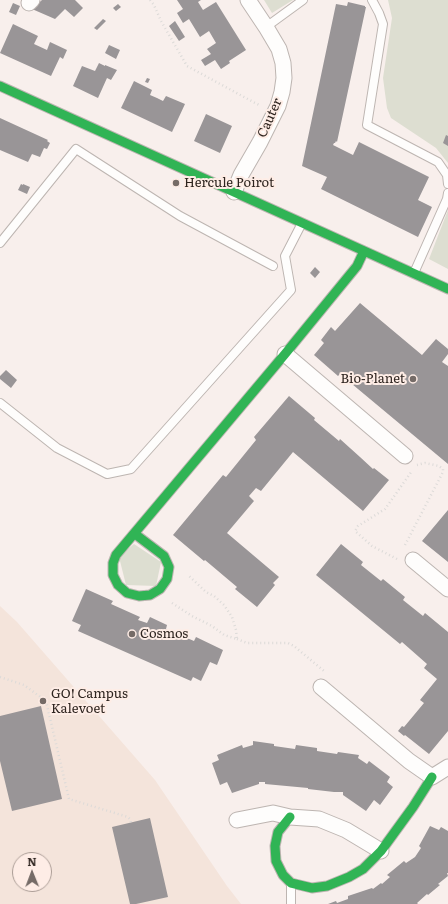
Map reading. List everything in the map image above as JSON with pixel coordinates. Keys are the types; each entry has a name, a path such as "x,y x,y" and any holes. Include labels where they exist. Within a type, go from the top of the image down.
{"street":[{"name":"Cauter","path":"234,192 241,175 278,106 284,78 283,63 279,50 248,0"},
{"path":"0,86 448,289"},
{"path":"135,534 164,556 169,567 167,579 160,589 150,595 139,596 127,593 118,585 113,575 113,563 116,555 285,354 356,266 364,251"},
{"path":"285,354 405,456"},
{"path":"405,556 448,589"},
{"path":"325,681 409,761 432,777"},
{"path":"290,817 278,832 275,846 276,861 283,875 291,883 312,888 327,886 349,877 363,869 381,851 413,807 432,777 448,767"},
{"path":"237,820 273,813 290,817 318,819 346,830 381,851"}],"lane":[{"path":"266,27 303,0"},
{"path":"372,0 383,24 367,125 438,162 447,175 448,184"},
{"path":"0,243 76,149 180,216 273,266"},
{"path":"414,273 447,199 448,193"},
{"path":"0,403 57,448 75,458 107,474 131,469 291,290 285,256 302,223"},
{"path":"291,883 291,904"}],"path":[{"path":"150,0 154,4 161,20 187,66 259,105 278,106"},
{"path":"424,463 439,466 443,469 443,472 405,556 399,559 372,546 355,531 358,526 384,508 415,466 424,463"},
{"path":"186,574 206,592 214,596 224,605 232,617 237,639"},
{"path":"168,599 173,604 212,626 224,635 247,643 288,643 294,646 325,681"},
{"path":"0,676 24,685 46,701 69,799 128,816 130,823"}],"shaded area":[{"path":"264,0 293,0 272,13"},
{"path":"388,0 448,0 448,163 436,148 391,118 387,108 383,78 392,18"},
{"path":"448,210 448,269 429,259"},
{"path":"134,544 161,562 156,586 126,585 119,557"},
{"name":"GO! Campus Kalevoet","path":"0,606 17,622 155,780 227,886 241,904 0,904"}],"building":[{"path":"42,0 75,0 83,8 74,17 65,9 55,19 32,9"},
{"path":"177,0 201,0 198,2 203,10 216,2 246,50 229,61 230,63 221,69 215,60 205,66 201,60 211,54 207,49 216,43 209,31 200,37 189,19 183,23 177,13 183,9"},
{"path":"348,2 366,7 337,142 336,141 333,145 353,155 359,142 429,177 418,200 432,207 418,237 321,189 327,177 302,166 336,4 347,6"},
{"path":"13,3 20,6 16,15 9,12"},
{"path":"118,4 121,7 116,11 113,8"},
{"path":"103,19 106,21 97,30 94,28"},
{"path":"175,21 185,37 179,41 169,26"},
{"path":"13,24 38,36 34,44 47,50 50,42 67,50 63,59 60,57 51,76 0,53"},
{"path":"109,45 120,50 116,59 105,53"},
{"path":"99,63 117,70 111,80 107,78 98,98 73,86 82,66 95,71"},
{"path":"147,78 150,79 148,83 145,82"},
{"path":"134,81 152,90 150,95 163,101 166,96 185,104 172,132 121,108"},
{"path":"206,114 232,126 220,153 194,141"},
{"path":"0,118 48,140 47,141 50,143 47,149 44,148 40,157 32,154 28,162 0,150"},
{"path":"446,135 448,136 448,146 443,143"},
{"path":"21,184 30,187 27,194 18,190"},
{"path":"315,267 320,272 315,278 310,273"},
{"path":"360,303 422,355 436,339 448,349 448,354 442,362 448,366 448,464 340,374 338,376 314,355 324,343 321,340 331,327 335,331"},
{"path":"6,370 17,380 11,388 0,379 0,376"},
{"path":"289,396 339,441 340,439 373,469 374,468 389,480 363,511 293,452 261,491 256,488 249,496 254,501 227,533 279,577 273,583 275,585 257,607 235,589 237,587 173,535 223,475 226,477 256,440 254,437"},
{"path":"448,510 448,562 422,541"},
{"path":"341,544 363,562 361,565 381,581 383,579 405,597 403,600 423,616 425,613 448,632 448,731 429,754 398,731 402,726 404,727 424,703 420,700 437,679 424,668 427,664 402,642 400,644 316,575"},
{"name":"Cosmos","path":"86,589 113,601 111,604 140,617 138,620 147,623 150,617 167,625 166,629 194,641 196,637 223,650 217,665 210,662 201,681 193,677 191,681 78,631 81,625 72,621"},
{"path":"41,706 62,799 12,811 0,761 0,716"},
{"path":"253,741 295,749 296,745 317,748 317,751 359,755 358,758 367,764 369,761 390,777 387,782 393,787 380,805 374,800 366,811 343,795 343,792 265,784 265,782 259,782 259,784 232,793 227,782 220,785 212,763 219,760 217,755 242,745 243,748 253,745"},
{"path":"150,818 168,897 130,904 112,827"},
{"path":"430,826 439,830 441,827 448,831 448,876 438,884 440,885 417,903 418,904 328,904 336,901 337,903 348,899 348,896 372,888 373,889 381,883 382,884 390,877 387,875 404,861 406,863 415,857 421,848 419,846"}],"traffic: fast":[{"path":"0,86 448,289"},
{"path":"135,534 164,556 169,567 167,579 160,589 150,595 139,596 127,593 118,585 113,575 113,563 116,555 357,266 364,251"},
{"path":"290,817 278,832 275,846 276,861 283,875 291,883 312,888 327,886 349,877 363,869 381,851 413,807 432,777"}],"place":[{"name":"Hercule Poirot","path":"176,183"},
{"name":"Bio-Planet","path":"413,379"},
{"name":"Cosmos","path":"132,634"},
{"name":"GO! Campus Kalevoet","path":"43,701"}]}
